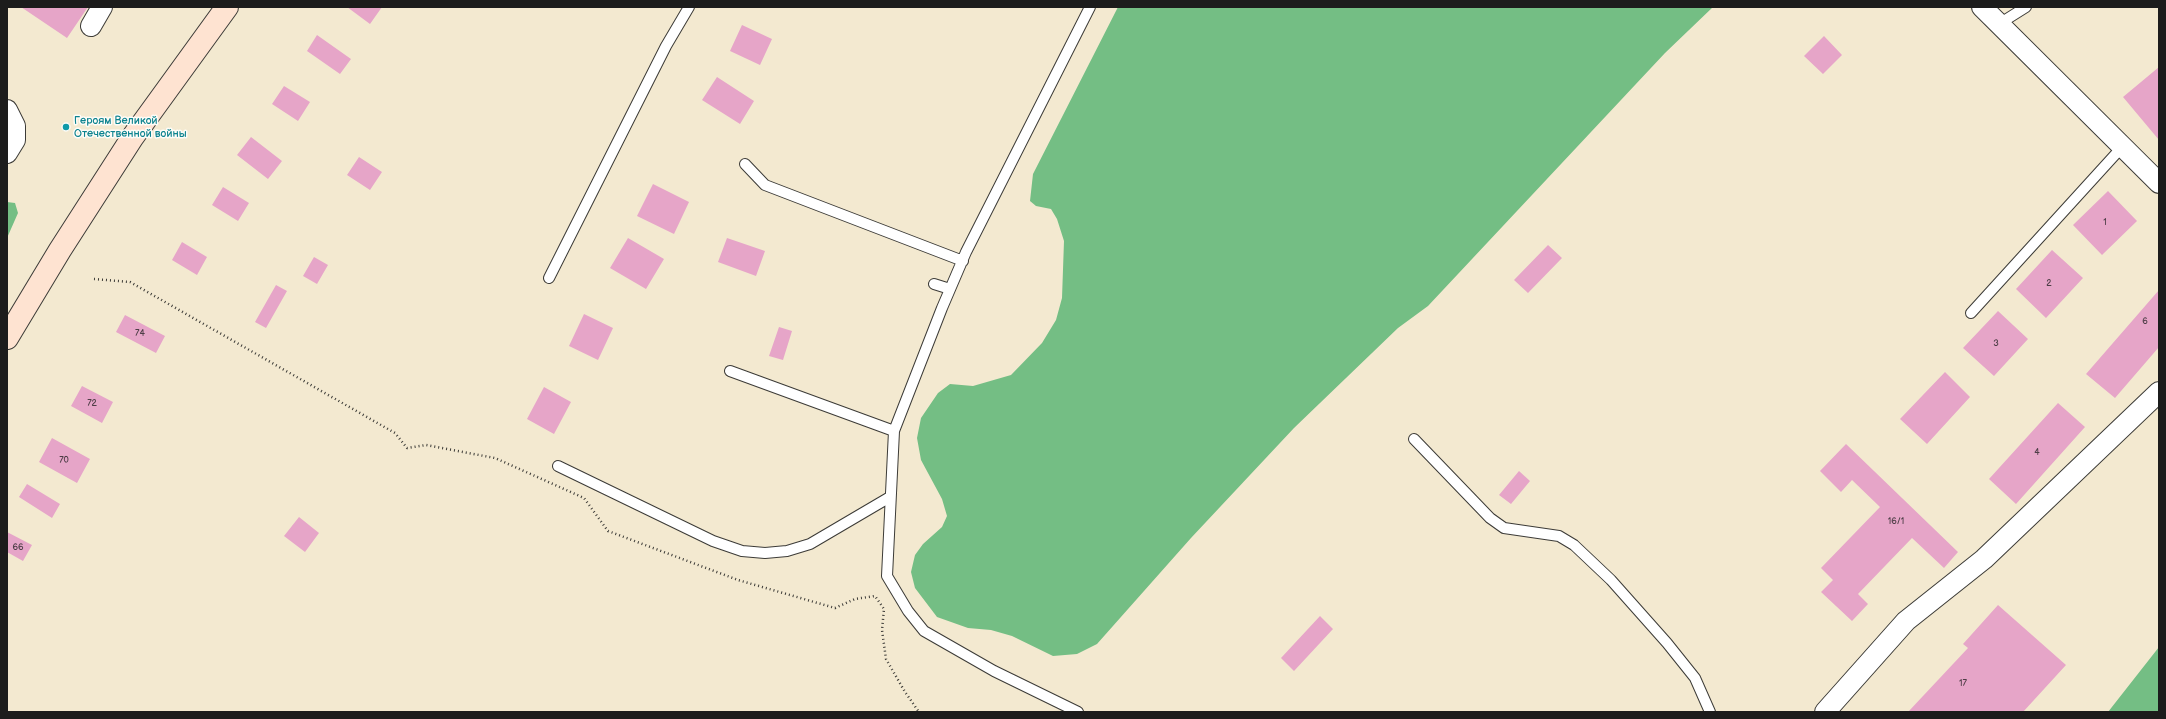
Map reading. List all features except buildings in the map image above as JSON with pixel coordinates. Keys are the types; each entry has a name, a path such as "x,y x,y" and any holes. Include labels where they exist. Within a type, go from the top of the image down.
{"main road":[{"path":"7,338 60,250 132,138 228,7"}],"street":[{"path":"91,26 102,7"},
{"path":"1982,7 2159,182"},
{"path":"7,110 15,126 15,140 7,153"},
{"path":"1825,712 1906,621 1984,559 2159,392"}],"lane":[{"path":"550,278 666,46 689,7"},
{"path":"1078,712 994,671 924,631 908,611 887,576 894,431 962,261 1090,7"},
{"path":"1999,24 2026,7"},
{"path":"1971,313 2123,146"},
{"path":"745,164 765,185 962,261"},
{"path":"934,284 950,289"},
{"path":"730,371 894,431"},
{"path":"1414,439 1490,518 1504,528 1559,536 1574,546 1611,580 1667,643 1695,678 1710,712"},
{"path":"558,466 713,541 742,551 787,551 810,544 890,497"}],"path":[{"path":"94,279 130,282 395,433 407,448 426,444 495,458 584,498 608,531 738,580 834,608 855,599 875,596 884,609 882,630 886,659 905,692 919,712"}],"green space":[{"path":"1118,7 1713,7 1665,53 1428,306 1398,328 1294,428 1191,538 1097,644 1077,654 1053,656 1012,636 991,630 968,628 937,617 915,588 911,572 915,555 923,544 942,527 947,516 942,499 921,460 917,438 921,418 938,393 950,384 973,386 1011,375 1042,343 1056,320 1062,298 1064,241 1057,219 1051,209 1036,206 1030,201 1033,174"},
{"path":"7,202 15,203 18,213 7,238"},
{"path":"2159,647 2159,712 2108,712"}],"place":[{"name":"Героям Великой Отечественной войны","path":"66,127"}]}
